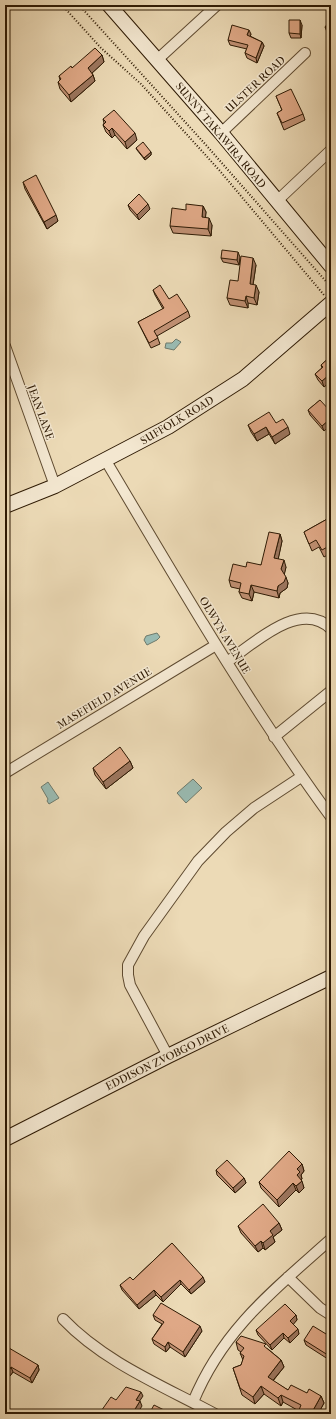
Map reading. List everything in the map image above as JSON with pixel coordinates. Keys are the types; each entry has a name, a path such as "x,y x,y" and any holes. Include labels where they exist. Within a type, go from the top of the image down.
{"street":[{"name":"SUNNY TAKAWIRA ROAD","path":"109,5 221,133 331,266"},
{"path":"156,60 217,5"},
{"name":"ULSTER ROAD","path":"221,133 305,53"},
{"path":"277,201 331,150"},
{"name":"SUFFOLK ROAD","path":"5,506 55,486 106,461 168,427 243,379 331,303"},
{"name":"JEAN LANE","path":"5,346 55,486"},
{"name":"OLWYN AVENUE","path":"106,461 216,645 274,737 301,777 331,817"},
{"path":"227,662 268,634 293,620 313,618 325,623 331,629"},
{"name":"MASEFIELD AVENUE","path":"5,773 216,645"},
{"path":"274,737 331,691"},
{"path":"168,1056 130,985 128,965 144,936 198,861 226,832 254,808 301,777"},
{"name":"EDDISON ZVOBGO DRIVE","path":"5,1140 168,1056 331,977"},
{"path":"193,1402 202,1380 228,1339 251,1312 331,1239"},
{"path":"288,1277 320,1308 331,1315"},
{"path":"63,1319 78,1335 102,1352 215,1414"}],"path":[{"path":"62,5 101,48 141,84 220,171 331,303"},
{"path":"79,5 212,151 331,286"}],"water":[{"path":"176,339 181,342 174,350 165,348 166,343 172,343"},
{"path":"157,633 160,637 147,645 144,640 146,636"},
{"path":"193,779 202,788 186,803 177,793"},
{"path":"48,782 59,798 49,804 47,801 48,799 41,787"}],"building":[{"path":"289,20 300,20 300,34 289,33"},
{"path":"331,20 331,33 325,27"},
{"path":"232,25 249,30 247,35 262,42 256,58 245,53 248,45 228,40"},
{"path":"95,48 102,55 88,68 93,75 69,95 58,82 61,79 59,76 71,66 72,68"},
{"path":"291,89 303,114 282,123 277,113 282,110 276,96"},
{"path":"114,110 135,133 125,142 112,128 109,131 103,125 106,122 103,119"},
{"path":"143,142 151,152 144,158 136,148"},
{"path":"36,175 56,215 44,222 23,182"},
{"path":"139,194 148,204 137,215 128,205"},
{"path":"186,204 203,206 202,217 209,218 208,229 170,226 172,208 186,210"},
{"path":"222,250 238,252 237,260 221,258"},
{"path":"241,256 253,258 250,284 256,285 254,298 246,296 245,301 227,298 230,280 238,281"},
{"path":"160,285 169,299 177,294 188,311 154,331 158,338 149,343 138,322 164,308 153,290"},
{"path":"331,356 331,375 330,374 322,381 315,374 323,367 321,365"},
{"path":"320,400 331,412 331,418 322,426 308,410"},
{"path":"269,412 276,423 283,419 288,427 272,437 266,427 254,434 248,425"},
{"path":"331,468 331,478 327,469"},
{"path":"331,512 331,522 327,514"},
{"path":"329,518 331,522 331,536 327,538 331,545 322,550 316,540 309,544 304,532"},
{"path":"269,532 280,534 274,558 284,560 281,569 286,577 284,582 278,586 277,591 251,585 249,594 239,592 241,583 229,580 233,564 246,567 247,562 261,565"},
{"path":"120,747 130,761 103,782 93,768"},
{"path":"331,997 331,1005 327,1000"},
{"path":"289,1151 302,1164 297,1169 300,1172 297,1175 302,1181 296,1186 293,1183 277,1200 259,1182"},
{"path":"227,1160 244,1178 233,1188 216,1170"},
{"path":"263,1204 279,1223 270,1231 273,1235 263,1243 261,1241 255,1246 238,1226"},
{"path":"172,1243 203,1277 189,1290 180,1280 161,1297 154,1290 137,1305 120,1285 130,1277 133,1280"},
{"path":"161,1303 200,1326 183,1352 168,1342 165,1347 152,1339 164,1322 153,1315"},
{"path":"285,1304 296,1315 290,1321 298,1329 288,1338 283,1333 270,1345 256,1330"},
{"path":"313,1326 331,1337 331,1357 304,1340"},
{"path":"241,1336 266,1344 264,1346 281,1360 268,1377 288,1390 291,1385 307,1393 309,1389 321,1396 311,1414 307,1414 299,1410 301,1405 281,1395 278,1398 261,1386 253,1397 240,1388 233,1368 241,1365 244,1356 240,1353 244,1348 236,1342"},
{"path":"9,1348 38,1365 30,1378 11,1367 8,1372 5,1369 5,1352"},
{"path":"126,1387 141,1392 136,1400 140,1401 132,1414 99,1414 111,1397 116,1400"},
{"path":"154,1405 172,1414 149,1414"}]}
